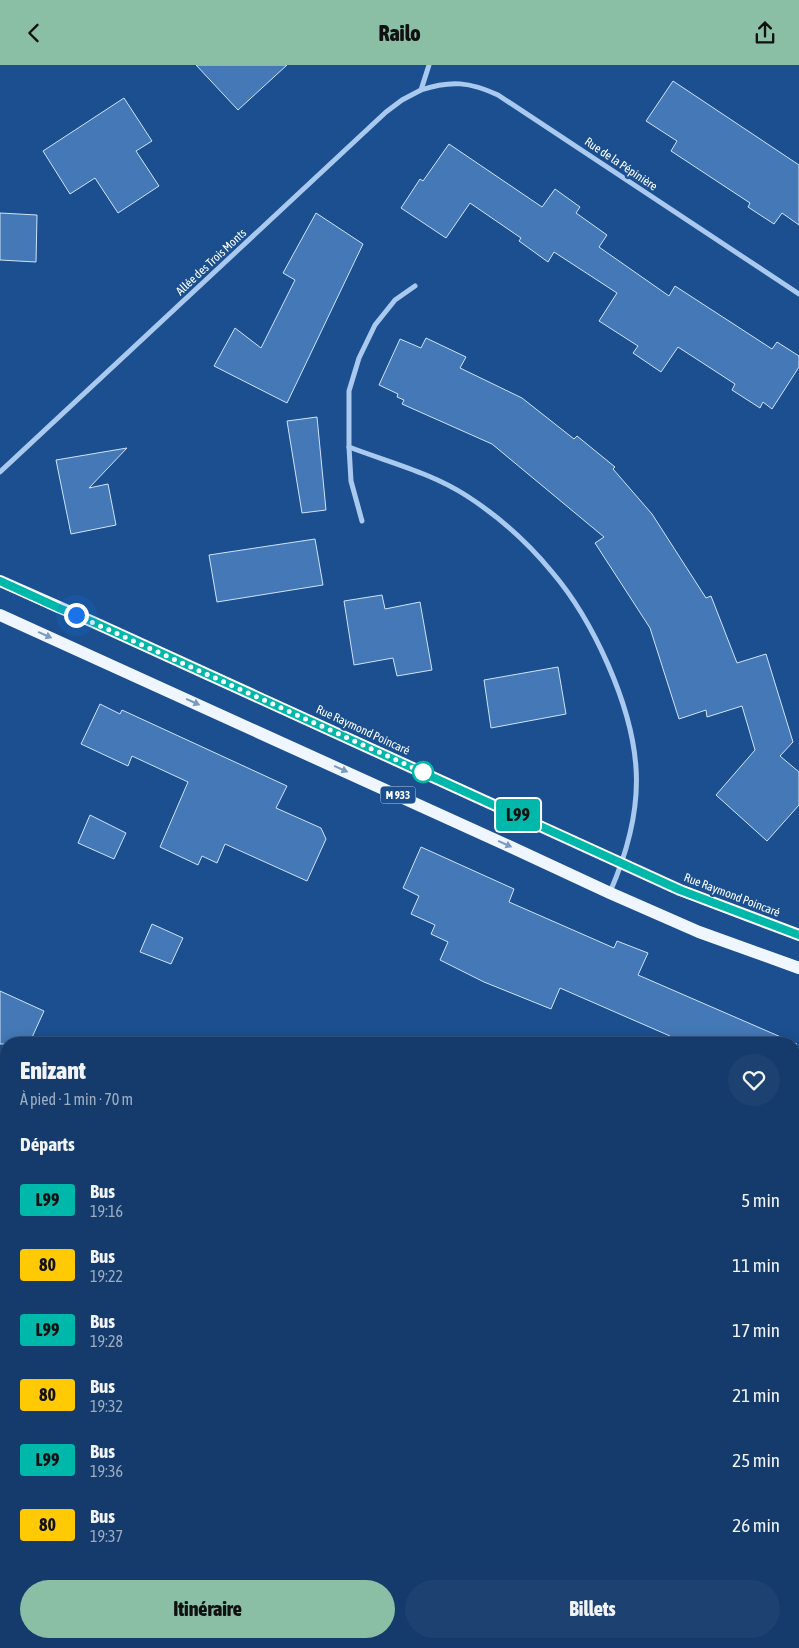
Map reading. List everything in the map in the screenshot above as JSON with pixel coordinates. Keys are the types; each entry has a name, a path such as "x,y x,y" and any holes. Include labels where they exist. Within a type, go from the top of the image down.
{"main road":[{"name":"Rue Raymond Poincaré","path":"0,581 680,890 799,935"},
{"name":"M 933","path":"0,615 610,893 699,931 799,968"}],"street":[{"path":"422,90 429,65"},
{"name":"Rue de la Pépinière","path":"422,90 439,84 459,83 479,86 498,95 799,295"},
{"name":"Allée des Trois Monts","path":"0,472 386,112 402,100 422,90"},
{"path":"362,521 351,481 349,391 359,358 375,325 395,299 414,286"},
{"path":"349,447 436,479 467,496 498,519 525,545 552,572 574,602 611,672 623,704 632,739 636,768 636,797 632,824 622,863 610,893"}],"building":[{"path":"196,65 287,65 238,110"},
{"path":"673,81 799,165 799,225 782,213 774,224 748,207 750,203 671,151 677,141 646,121"},
{"path":"124,98 152,141 136,151 159,186 118,213 95,178 70,194 43,151"},
{"path":"449,144 542,207 555,189 580,207 576,213 607,235 599,247 669,296 675,286 772,349 777,342 799,356 799,367 772,409 763,402 760,408 732,390 735,384 678,347 661,372 633,353 638,346 599,321 617,293 554,252 548,262 519,241 521,238 470,203 446,238 401,208 420,179 423,181"},
{"path":"0,213 37,215 36,262 0,260"},
{"path":"316,213 363,244 287,403 214,366 235,328 261,348 295,280 283,273"},
{"path":"426,338 466,357 460,368 522,398 574,439 577,436 615,467 613,469 652,514 706,598 711,596 737,663 766,654 793,742 780,756 799,772 799,805 767,841 716,795 755,750 742,706 707,717 706,710 679,719 650,628 595,543 604,537 492,444 402,404 404,400 397,397 398,394 379,385 400,339 421,348"},
{"path":"317,417 326,510 302,513 287,421"},
{"path":"127,448 89,488 108,484 116,525 71,534 56,460"},
{"path":"315,539 323,585 217,602 209,555"},
{"path":"382,595 385,609 420,602 432,670 397,676 393,658 354,665 344,601"},
{"path":"558,667 566,714 491,728 484,680"},
{"path":"100,704 120,714 122,710 287,786 276,808 321,828 326,839 307,881 225,844 217,863 202,856 198,865 160,847 188,782 132,756 128,766 81,744"},
{"path":"90,815 126,833 114,859 78,843"},
{"path":"421,847 514,889 509,902 614,948 617,941 648,953 638,975 781,1037 670,1037 560,988 551,1009 484,982 440,960 448,942 431,934 435,925 411,914 419,896 403,888"},
{"path":"152,924 183,938 171,964 140,952"},
{"path":"0,991 44,1011 32,1037 0,1037"}],"bus line":[{"name":"L99","path":"0,581 680,890 799,935"}],"route":[{"path":"76,615 425,773 423,772"}]}
